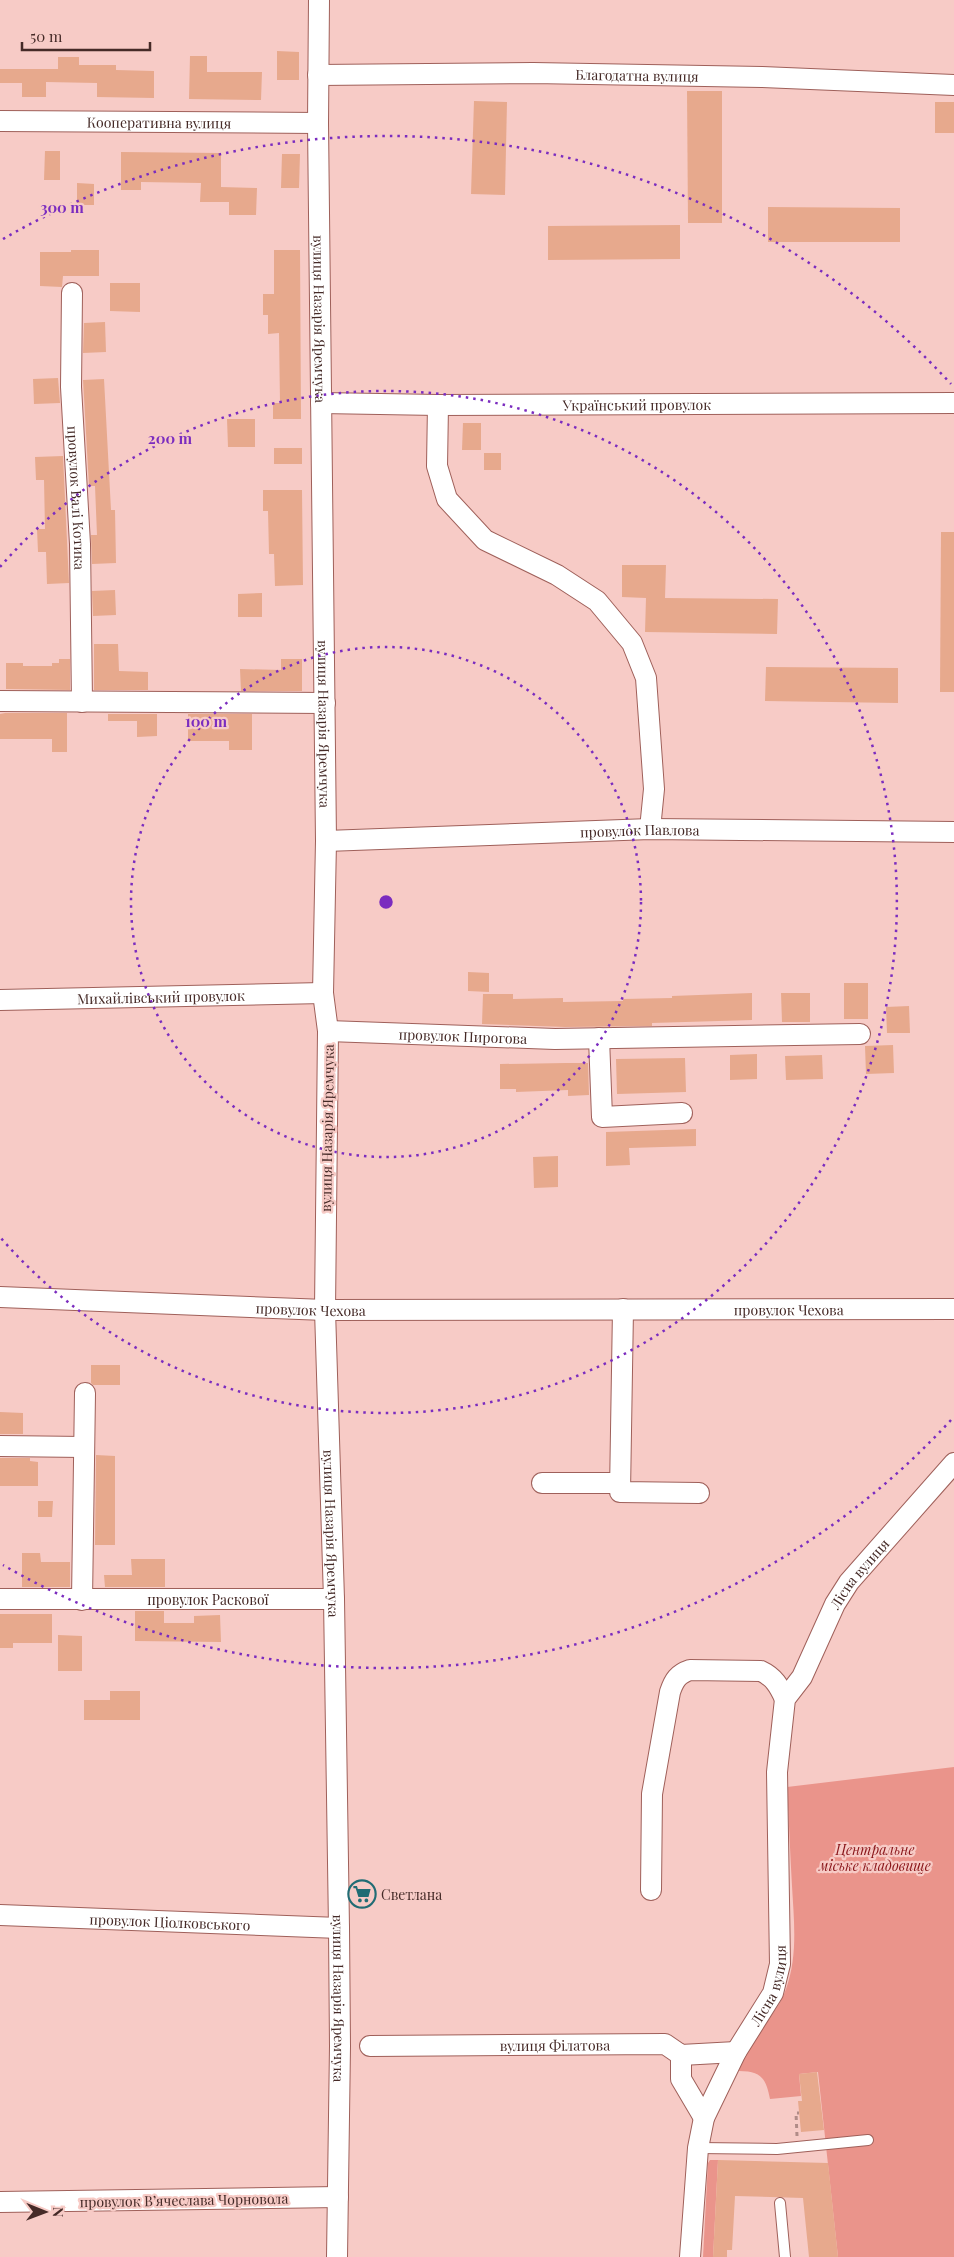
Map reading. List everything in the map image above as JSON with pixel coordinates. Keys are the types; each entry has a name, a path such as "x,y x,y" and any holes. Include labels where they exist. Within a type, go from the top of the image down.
{"street":[{"name":"вулиця Назарія Яремчука","path":"319,0 318,123 326,841 323,994 328,1031 325,1310 334,1599 340,2046 337,2257"},
{"name":"Благодатна вулиця","path":"318,75 542,73 762,77 954,85"},
{"name":"Кооперативна вулиця","path":"0,120 318,123"},
{"name":"провулок Валі Котика","path":"72,293 71,387 80,544 82,702"},
{"name":"Український провулок","path":"321,403 438,405 954,403"},
{"path":"438,405 437,466 447,499 486,540 557,575 596,601 632,643 646,678 654,789 650,829"},
{"path":"0,701 325,703"},
{"name":"провулок Павлова","path":"326,841 650,829 954,832"},
{"name":"Михайлівський провулок","path":"0,1000 323,994"},
{"name":"провулок Пирогова","path":"328,1031 555,1039 860,1034"},
{"path":"599,1038 602,1117 682,1114"},
{"name":"провулок Чехова","path":"0,1297 325,1310 954,1309"},
{"path":"623,1309 620,1492 699,1493"},
{"path":"82,1600 85,1393"},
{"path":"0,1446 84,1447"},
{"name":"Лісна вулиця","path":"690,2257 698,2148 704,2118 736,2052 773,1992 780,1964 777,1772 785,1699 802,1678 835,1604 849,1582 954,1463"},
{"path":"542,1482 620,1484"},
{"name":"провулок Раскової","path":"0,1599 334,1599"},
{"path":"651,1890 652,1794 670,1692 680,1673 690,1670 761,1671 770,1675 785,1699"},
{"name":"провулок Ціолковського","path":"0,1915 339,1928"},
{"name":"вулиця Філатова","path":"370,2046 665,2044 681,2055"},
{"path":"704,2118 681,2079 681,2055 736,2052"},
{"name":"провулок Вʼячеслава Чорновола","path":"0,2202 338,2198"}],"lane":[{"path":"698,2148 798,2148 868,2140"},
{"path":"780,2204 785,2257"}],"path":[{"path":"798,2148 796,2113 799,2112"}],"green space":[{"name":"Центральне міське кладовище","path":"954,1767 954,2257 838,2257 818,2072 799,2074 801,2096 770,2099 767,2086 761,2077 753,2072 739,2071 747,2049 781,2000 790,1977 794,1951 794,1925 787,1787"},
{"path":"710,2160 718,2160 713,2257 703,2257 708,2163"}],"building":[{"path":"277,51 299,52 299,80 277,80"},
{"path":"190,56 207,56 207,72 262,72 261,100 189,99"},
{"path":"58,57 79,57 79,65 116,65 116,70 154,71 154,98 97,97 97,83 46,82 46,97 22,97 22,83 0,83 0,69 58,69"},
{"path":"687,91 722,91 722,223 688,223"},
{"path":"474,101 507,102 505,195 471,194"},
{"path":"935,102 954,102 954,133 935,133"},
{"path":"45,151 60,151 60,180 44,180"},
{"path":"121,152 221,153 221,187 257,188 256,215 229,215 229,202 200,202 201,183 141,182 141,190 121,190"},
{"path":"282,154 300,154 299,188 281,188"},
{"path":"77,183 94,184 94,205 77,205"},
{"path":"768,207 900,208 900,242 768,242"},
{"path":"680,225 680,259 548,260 548,226"},
{"path":"71,250 99,250 99,276 63,276 62,287 40,286 40,252 71,252"},
{"path":"274,250 300,250 301,419 273,419 273,403 280,403 279,333 268,334 268,315 263,315 263,294 274,294"},
{"path":"110,283 140,283 140,312 110,311"},
{"path":"105,322 106,352 83,353 84,323"},
{"path":"58,378 60,403 34,404 33,379"},
{"path":"104,379 111,510 115,510 116,563 92,564 91,535 97,535 95,486 89,486 83,380"},
{"path":"227,419 255,419 255,447 228,447"},
{"path":"463,423 481,423 481,450 462,450"},
{"path":"274,448 302,448 302,464 274,464"},
{"path":"484,453 501,453 501,470 484,470"},
{"path":"63,456 69,583 47,584 46,552 38,552 37,529 45,529 44,480 36,480 35,457"},
{"path":"263,490 302,490 303,585 275,586 274,554 269,554 268,511 263,511"},
{"path":"941,532 954,532 954,692 940,692"},
{"path":"622,565 666,565 665,598 778,599 777,634 645,632 646,598 622,597"},
{"path":"115,590 116,615 93,616 92,591"},
{"path":"262,593 262,617 238,617 238,594"},
{"path":"94,644 118,644 119,671 148,672 148,690 94,690"},
{"path":"59,659 70,659 70,690 6,689 6,663 23,663 23,666 52,666 52,663 59,663"},
{"path":"281,659 302,659 302,691 241,691 240,669 281,670"},
{"path":"766,667 898,668 898,703 765,701"},
{"path":"67,713 67,752 52,752 52,739 0,739 0,714"},
{"path":"108,714 157,714 157,736 137,737 137,721 108,721"},
{"path":"188,714 252,714 252,750 229,750 229,741 188,741"},
{"path":"468,972 489,973 489,992 468,991"},
{"path":"844,983 868,983 868,1019 844,1019"},
{"path":"752,993 752,1020 652,1023 652,1026 565,1027 482,1024 483,994 513,994 513,999 563,998 563,1002 623,1001 623,999"},
{"path":"781,993 810,993 810,1022 782,1022"},
{"path":"909,1006 910,1033 887,1033 886,1007"},
{"path":"893,1045 894,1073 866,1074 865,1046"},
{"path":"757,1054 757,1079 730,1080 730,1055"},
{"path":"822,1055 823,1079 786,1080 785,1056"},
{"path":"685,1058 686,1092 617,1094 616,1059"},
{"path":"588,1063 589,1095 568,1096 568,1090 516,1092 516,1089 500,1089 500,1064"},
{"path":"696,1129 696,1146 629,1148 630,1165 606,1166 606,1132"},
{"path":"558,1156 558,1187 534,1188 533,1157"},
{"path":"91,1365 120,1365 120,1385 93,1385 91,1383"},
{"path":"0,1412 23,1413 23,1434 0,1434"},
{"path":"96,1455 115,1456 115,1545 95,1545"},
{"path":"0,1458 30,1458 30,1461 38,1462 38,1486 0,1486"},
{"path":"38,1501 53,1501 52,1517 38,1517"},
{"path":"22,1553 40,1553 41,1562 70,1562 70,1587 22,1587"},
{"path":"131,1559 165,1559 165,1587 105,1587 104,1575 132,1575"},
{"path":"135,1611 164,1611 164,1623 194,1623 194,1616 220,1615 221,1642 135,1641"},
{"path":"0,1614 52,1614 52,1643 13,1643 13,1648 0,1648"},
{"path":"58,1635 82,1636 82,1671 58,1671"},
{"path":"110,1691 140,1691 140,1720 84,1720 84,1700 110,1700"},
{"path":"817,2072 824,2130 801,2132 798,2101 802,2101 799,2074"},
{"path":"718,2160 828,2163 838,2257 809,2257 803,2198 735,2196 732,2250 727,2250 727,2257 713,2257"}],"place":[{"name":"Светлана","path":"362,1894"}]}
